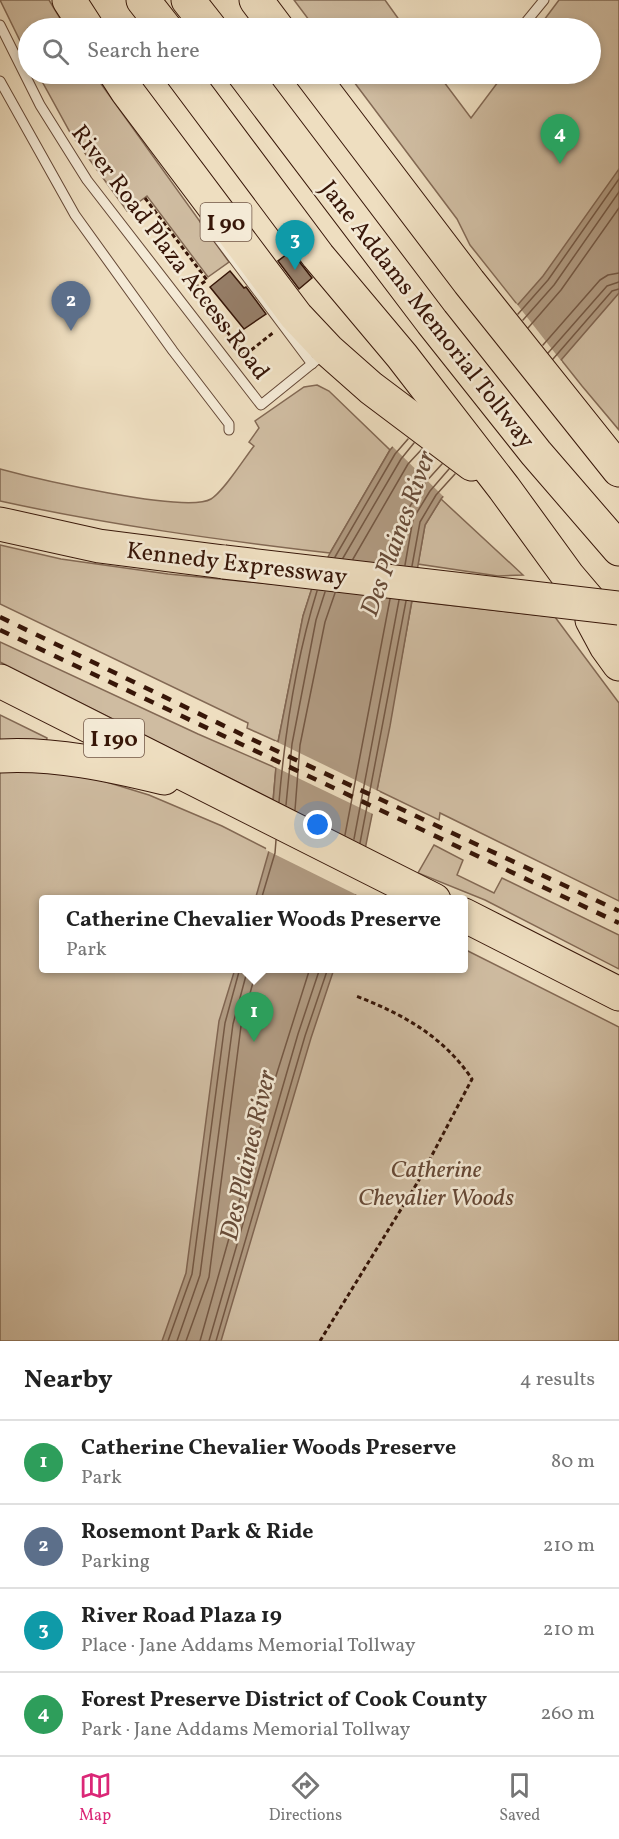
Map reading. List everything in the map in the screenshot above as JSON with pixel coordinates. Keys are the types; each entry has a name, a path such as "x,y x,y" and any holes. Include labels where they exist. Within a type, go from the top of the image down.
{"highway":[{"path":"69,0 81,18"},
{"path":"129,0 142,18"},
{"path":"143,0 157,18"},
{"path":"188,0 202,18"},
{"path":"256,0 270,18"},
{"name":"I 90","path":"123,84 296,315 320,357 371,388 504,488"},
{"name":"I 90","path":"189,84 318,256 369,316"},
{"name":"I 90","path":"205,84 341,265 369,316"},
{"name":"Jane Addams Memorial Tollway","path":"252,84 432,322 536,453 619,549"},
{"path":"319,84 469,282 619,470"},
{"name":"Jane Addams Memorial Tollway","path":"369,316 504,488 568,576 619,636"},
{"name":"Kennedy Expressway","path":"0,524 99,546 619,608"},
{"path":"568,576 606,646 619,664"},
{"name":"I 190","path":"0,681 425,895"},
{"path":"0,756 22,755 104,764 227,796"},
{"path":"468,917 619,994"}],"lane":[{"path":"529,18 544,0"},
{"name":"River Road Plaza Access Road","path":"0,25 18,61"},
{"path":"0,81 75,215 229,424 229,430"},
{"name":"River Road Plaza Access Road","path":"30,84 87,180 261,405 320,357"},
{"path":"122,84 145,133"},
{"path":"201,216 283,326 320,357"}],"path":[{"path":"145,198 207,280 194,289 244,354 283,326"},
{"path":"320,1341 419,1180 472,1079 462,1064 436,1038 413,1021 356,996"}],"green space":[{"path":"0,0 49,0 60,18 18,18 18,37"},
{"path":"294,0 385,0 398,18 308,18"},
{"path":"559,0 619,0 619,430 470,245 457,219 356,84 446,84 471,118 496,84 601,84 601,18 546,18"},
{"path":"44,84 101,84 229,262 208,277 147,196 127,211 71,134"},
{"path":"317,385 329,391 390,450 330,553 164,531 0,501 0,469 43,480 142,498 172,502 196,502 211,499 254,446 249,442 259,428 255,421 304,387"},
{"path":"441,499 523,575 498,576 418,564 425,525"},
{"path":"0,545 61,559 168,574 312,588 303,616 278,742 247,728 248,723 0,604"},
{"path":"412,601 555,617 619,703 619,901 440,813 439,820 377,790"},
{"path":"0,642 276,768 273,800 0,662"},
{"path":"0,715 47,738 46,743 0,742"},
{"name":"Catherine Chevalier Woods","path":"0,771 47,771 100,780 149,795 222,826 357,895 39,895 39,973 468,973 468,951 619,1027 619,1341 0,1341"},
{"path":"434,845 463,860 457,875 494,893 502,878 619,935 619,969 485,900 418,873"}],"water":[{"name":"Des Plaines River","path":"619,169 619,293 441,499 425,525 390,726 356,895 256,895 269,851 278,742 303,616 312,588 390,450 543,276"},
{"name":"Des Plaines River","path":"234,973 333,973 311,1038 221,1341 162,1341 186,1273 219,1021"}],"pier":[{"path":"516,303 562,362 445,498 391,445"},
{"path":"275,741 380,792 375,815 273,766"},
{"path":"270,799 369,848 359,895 357,895 266,850"}],"building":[{"path":"291,251 312,278 299,289 278,261"},
{"path":"230,271 244,288 246,287 266,314 244,329 210,287"}],"railway":[{"path":"0,617 245,736 619,911"},
{"path":"0,630 619,923"}],"place":[{"name":"Forest Preserve District of Cook County","path":"560,164"},
{"name":"River Road Plaza 19","path":"295,270"},
{"name":"Rosemont Park & Ride","path":"71,331"},
{"name":"Catherine Chevalier Woods Preserve","path":"254,1042"}]}
